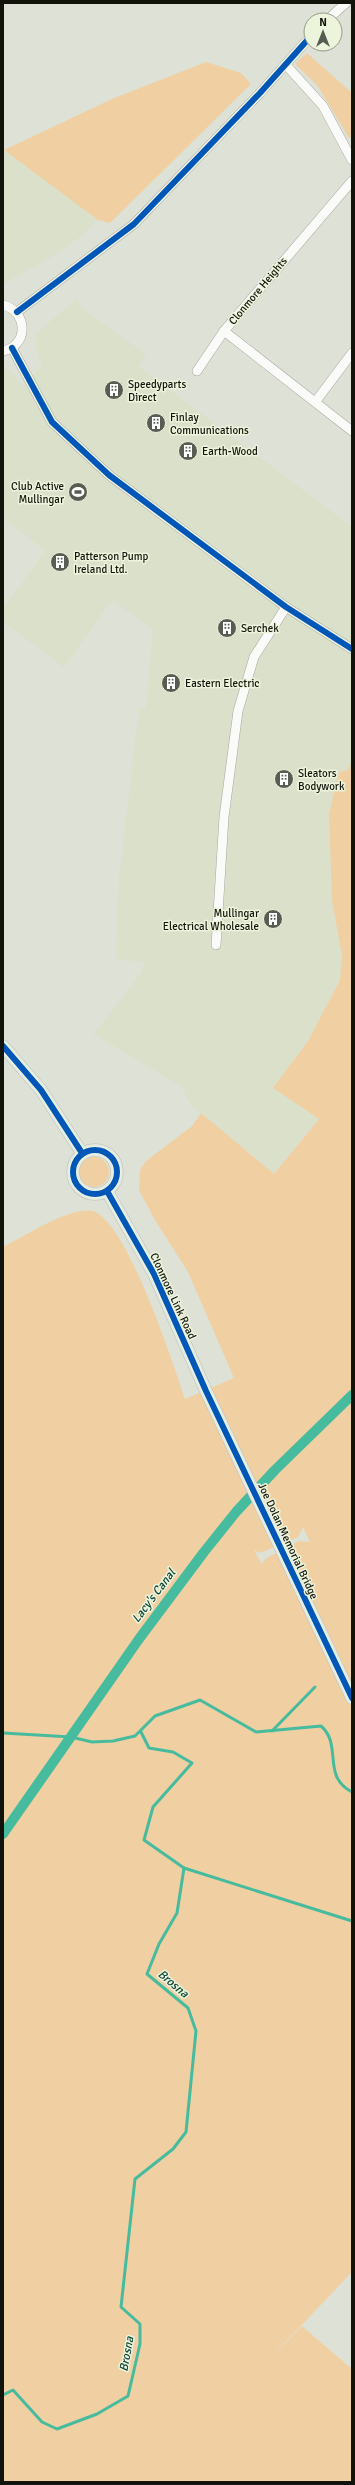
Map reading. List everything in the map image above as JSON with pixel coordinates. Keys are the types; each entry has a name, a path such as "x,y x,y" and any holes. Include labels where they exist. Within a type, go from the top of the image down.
{"main road":[{"path":"3,1046 41,1090 82,1153"},
{"path":"95,1149 102,1150 113,1158 118,1172 112,1186 107,1191 94,1194 88,1193 77,1185 73,1172 77,1158 82,1153 95,1149"},
{"name":"Clonmore Link Road","path":"107,1191 154,1274 206,1392"},
{"name":"Joe Dolan Memorial Bridge","path":"206,1392 352,1698"}],"street":[{"path":"336,12 346,3"},
{"path":"17,312 134,224 303,45"},
{"path":"286,65 323,106 352,160"},
{"name":"Clonmore Heights","path":"352,181 224,331 316,401 352,431"},
{"path":"3,305 17,312 21,318 23,331 21,338 8,349 52,422 109,475 286,607 352,649"},
{"path":"197,371 224,331"},
{"path":"316,401 352,353"},
{"path":"216,946 224,817 238,711 254,657 286,607"}],"shaded area":[{"path":"307,53 352,93 352,137 349,138 317,85 295,64"},
{"path":"206,62 241,73 251,84 110,223 98,220 4,150 112,99"},
{"path":"3,150 98,220 77,239 51,257 3,284"},
{"path":"76,299 83,309 146,354 139,367 352,527 352,761 329,814 332,900 342,956 341,977 308,1041 273,1088 319,1118 274,1174 191,1105 182,1087 94,1034 141,973 146,962 116,959 119,879 139,709 146,709 153,630 112,600 64,667 3,622 3,608 46,551 3,518 3,368 10,370 22,386 42,366 36,348 36,334"},
{"path":"352,761 352,2272 259,2370 302,2326 352,2369 352,2482 3,2482 3,1247 47,1223 72,1213 92,1211 105,1220 119,1239 133,1265 160,1327 185,1399 234,1378 188,1272 155,1220 139,1190 140,1170 146,1161 192,1126 201,1113 274,1174 319,1119 273,1088 308,1041 340,980 342,956 332,900 329,814 339,772 348,770","holes":["303,1527 310,1542 299,1541 265,1559 262,1564 254,1550 260,1553 298,1537"]},
{"path":"94,1157 105,1161 109,1172 105,1183 94,1187 83,1183 79,1172 83,1161"}],"waterway":[{"name":"Lacy's Canal","path":"3,1834 139,1639 204,1552 236,1512 275,1470 352,1395"},
{"path":"272,1731 315,1687"},
{"name":"Brosna","path":"3,1733 71,1737 92,1742 113,1741 135,1736 155,1716 200,1700 256,1732 321,1726 331,1742 334,1769 337,1778 352,1792"},
{"name":"Brosna","path":"3,2395 13,2390 42,2422 57,2429 97,2414 128,2396 140,2344 140,2324 121,2307 135,2179 173,2149 186,2132 196,2031 188,2008 147,1974 159,1944 177,1913 184,1868 144,1840 153,1807 192,1763 173,1752 149,1748 141,1732"},
{"path":"184,1868 352,1921"}],"cycle path":[{"path":"17,312 134,224 260,93 303,45"},
{"path":"12,348 52,422 109,475 286,607 352,649"},
{"path":"3,1046 41,1090 82,1153"},
{"path":"99,1150 104,1151 111,1156 116,1163 117,1172 116,1181 111,1188 104,1193 91,1194 86,1193 79,1188 74,1181 73,1168 74,1163 79,1156 86,1151 99,1150"},
{"path":"107,1191 154,1274 206,1391 352,1698"}],"place":[{"name":"Speedyparts Direct","path":"114,390"},
{"name":"Finlay Communications","path":"156,423"},
{"name":"Earth-Wood","path":"188,451"},
{"name":"Club Active Mullingar","path":"78,492"},
{"name":"Patterson Pump Ireland Ltd.","path":"60,562"},
{"name":"Serchek","path":"227,628"},
{"name":"Eastern Electric","path":"171,683"},
{"name":"Sleators Bodywork","path":"284,779"},
{"name":"Mullingar Electrical Wholesale","path":"273,919"}]}
